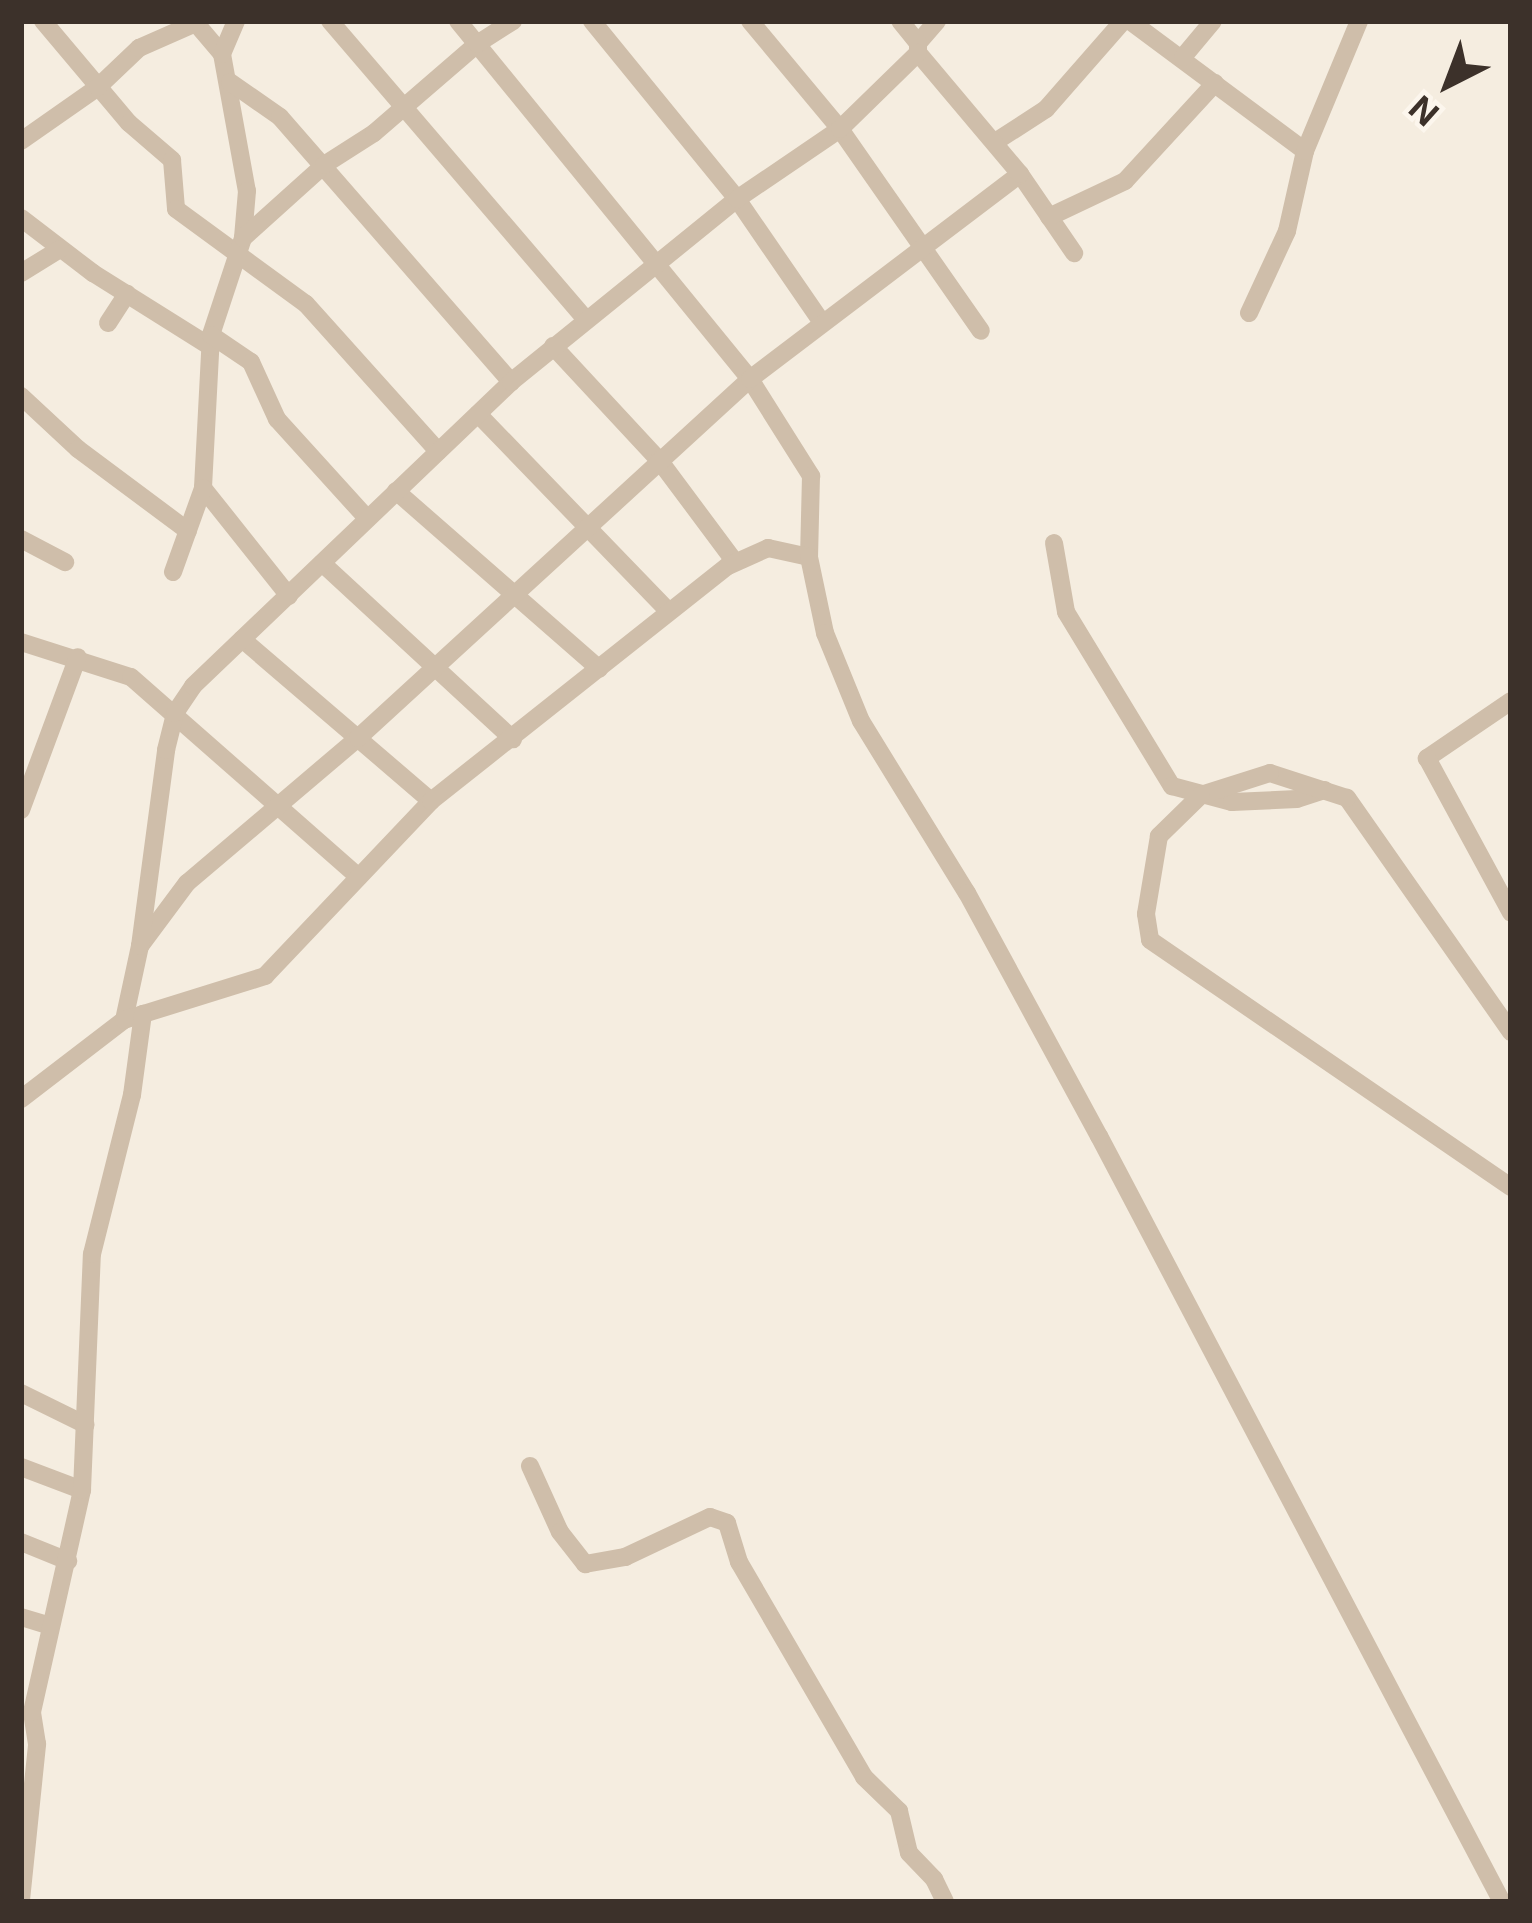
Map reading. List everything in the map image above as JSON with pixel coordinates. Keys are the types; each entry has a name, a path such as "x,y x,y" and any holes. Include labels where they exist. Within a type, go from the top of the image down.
{"street":[{"path":"44,21 128,123 172,160 176,209 239,248 306,304 438,452"},
{"path":"222,54 236,21"},
{"path":"330,21 586,320"},
{"path":"458,21 750,379 811,476 809,557 825,633 861,721 967,893 1502,1902"},
{"path":"239,248 324,165 406,108 477,44 513,21"},
{"path":"592,21 736,199 821,321"},
{"path":"750,21 841,129 981,331"},
{"path":"900,21 1020,174 1074,253"},
{"path":"124,1020 140,946 157,794 175,713 193,686 511,382 736,199 841,129 938,21"},
{"path":"995,142 1068,88 1126,21 1183,57 1305,151"},
{"path":"1183,57 1214,21"},
{"path":"1249,313 1287,231 1305,151 1359,21"},
{"path":"21,141 98,87 139,48 195,22 222,54 246,180 239,248 211,340 203,488 173,572"},
{"path":"230,82 280,117 511,382"},
{"path":"1049,217 1125,181 1215,83"},
{"path":"140,946 173,897 358,738 750,379 1020,174"},
{"path":"21,218 128,295 251,362 277,419 366,518"},
{"path":"21,273 60,249"},
{"path":"108,323 128,295"},
{"path":"554,346 659,460 735,562"},
{"path":"21,396 78,449 188,530"},
{"path":"478,413 668,611"},
{"path":"203,488 289,596"},
{"path":"396,491 509,595 599,669"},
{"path":"21,539 65,562"},
{"path":"1054,543 1066,612 1129,724 1172,786 1201,796"},
{"path":"21,1099 124,1020 265,976 431,801 735,562 775,547 809,557"},
{"path":"322,562 513,739"},
{"path":"242,639 431,801"},
{"path":"21,642 131,676 359,877"},
{"path":"21,810 78,657"},
{"path":"1511,701 1426,758 1511,914"},
{"path":"1511,1032 1347,798 1270,773 1201,796 1159,836 1146,914 1150,940 1511,1187"},
{"path":"21,1900 32,1712 48,1624 68,1562 82,1490 92,1254 132,1095 143,1014"},
{"path":"21,1394 86,1425"},
{"path":"530,1466 560,1532 586,1564 625,1557 710,1517 727,1523 749,1580 864,1777 899,1811 909,1852 934,1879 945,1902"},
{"path":"21,1467 82,1490"},
{"path":"21,1542 68,1562"},
{"path":"21,1617 48,1624"}]}
